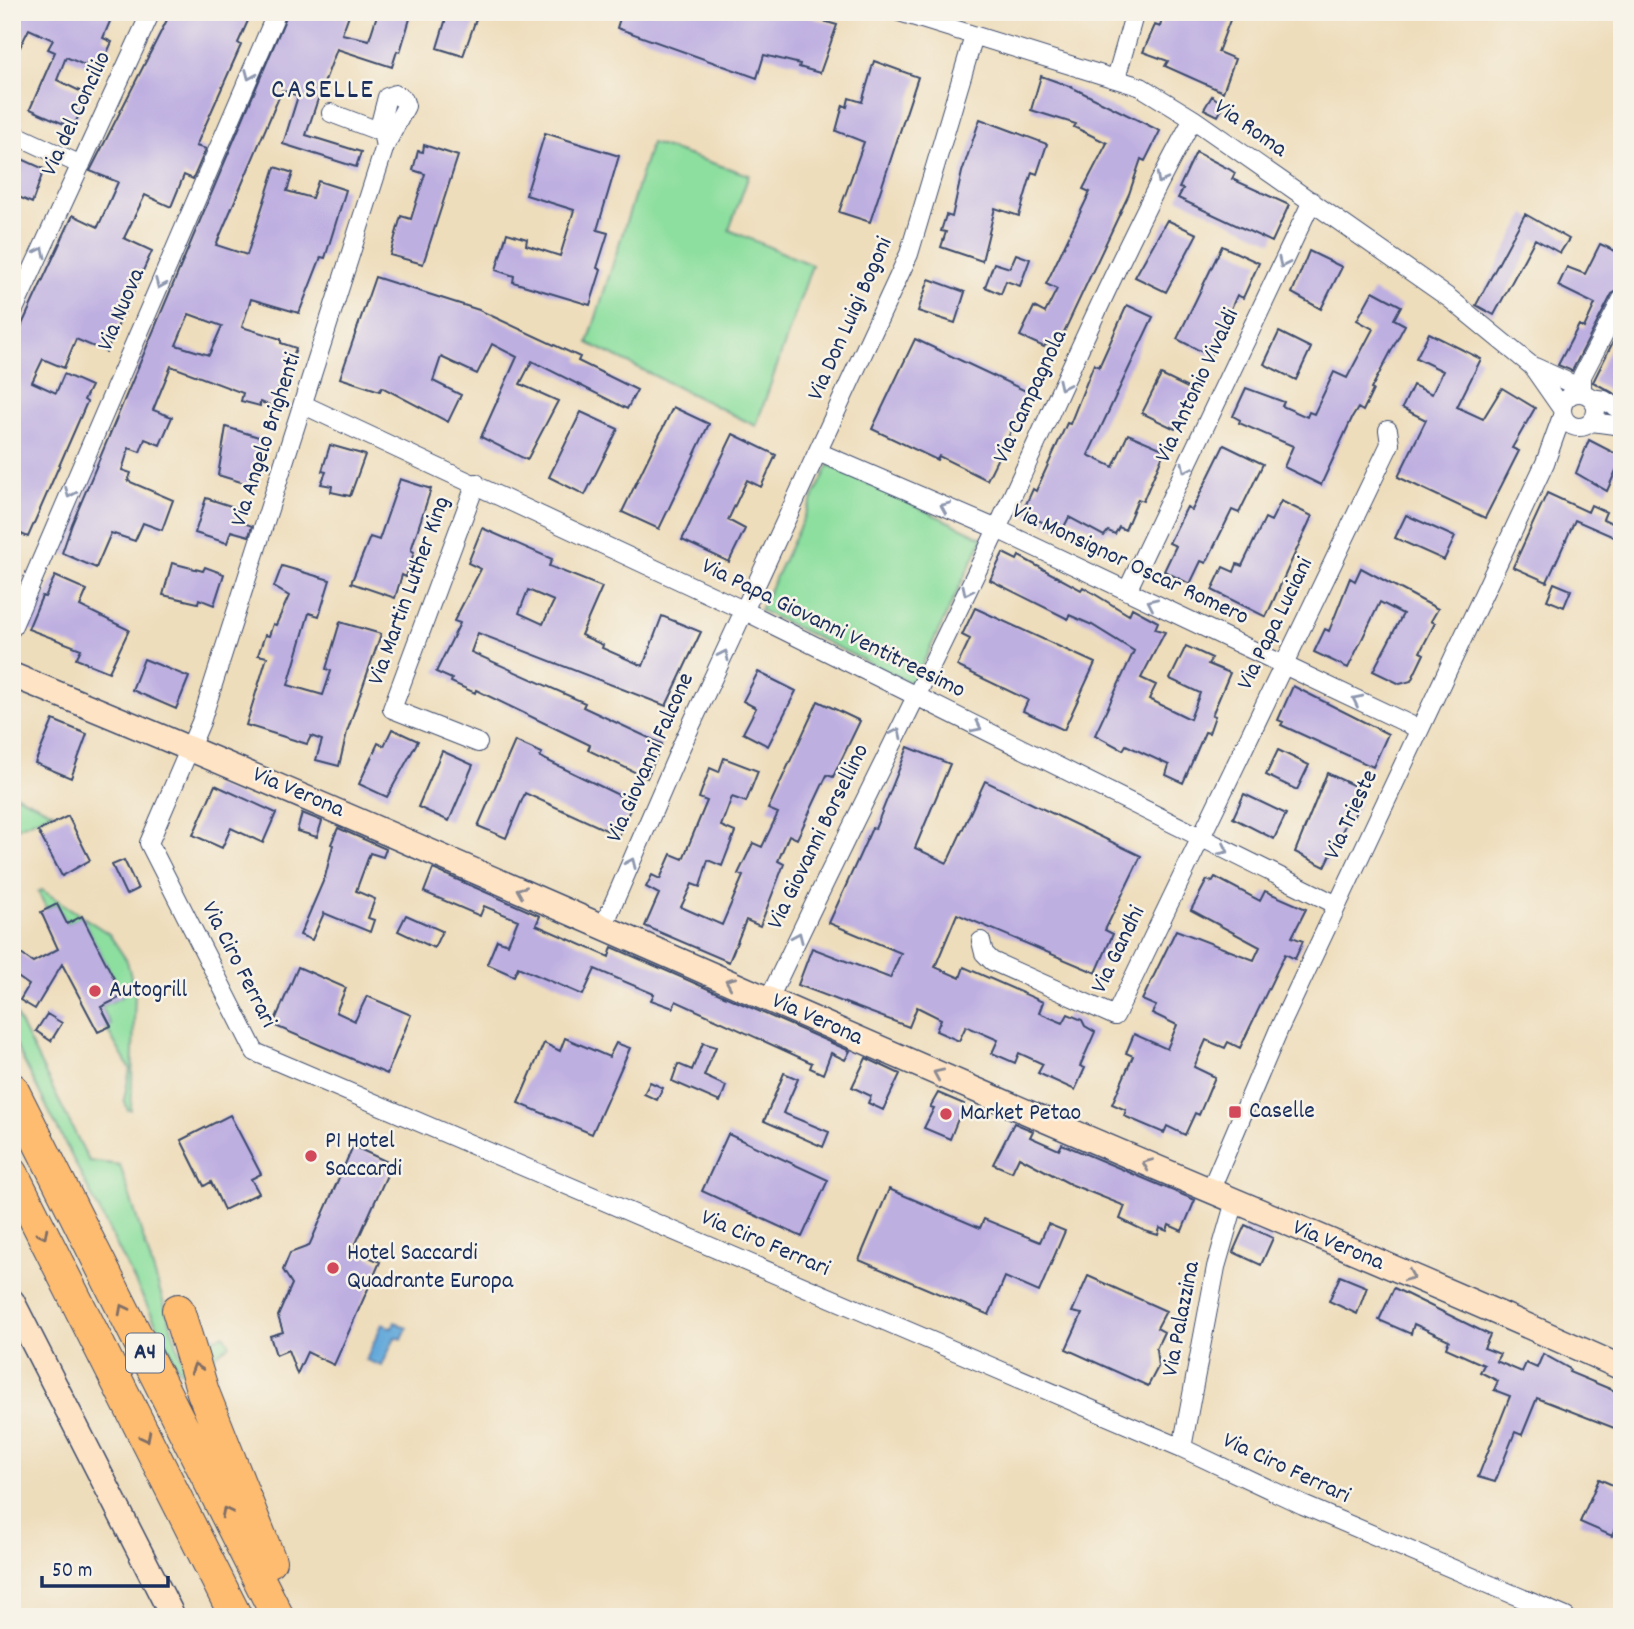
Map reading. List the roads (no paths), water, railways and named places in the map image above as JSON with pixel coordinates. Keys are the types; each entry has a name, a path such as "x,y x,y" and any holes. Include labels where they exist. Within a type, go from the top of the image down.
{"highway":[{"name":"A4","path":"12,1089 278,1617"},
{"name":"A4","path":"12,1173 236,1617"},
{"path":"178,1310 203,1392 269,1557 285,1617"}],"street":[{"name":"Via del Concilio","path":"12,314 151,12"},
{"name":"Via Nuova","path":"12,628 277,12"},
{"name":"Via Roma","path":"899,12 1141,87 1193,119 1449,298 1532,366 1570,383 1584,395 1604,400 1622,411"},
{"path":"1116,78 1135,12"},
{"name":"Via Don Luigi Bogoni","path":"744,611 909,254 974,36"},
{"name":"Via Angelo Brighenti","path":"191,748 304,405 383,139 331,113"},
{"name":"Via Campagnola","path":"915,697 997,529 1147,205 1193,119"},
{"path":"12,133 80,165"},
{"name":"Via Antonio Vivaldi","path":"1127,591 1312,201"},
{"path":"1585,425 1596,410 1584,395 1583,376 1622,299"},
{"name":"Via Roma","path":"1532,366 1562,412"},
{"path":"1584,395 1567,397 1562,412 1566,422 1622,426"},
{"name":"Via Papa Giovanni Ventitreesimo","path":"304,405 476,483 744,611 1337,905"},
{"name":"Via Trieste","path":"1210,1191 1337,905 1545,463 1562,412"},
{"name":"Via Trieste","path":"1545,463 1585,425"},
{"name":"Via Papa Luciani","path":"1201,838 1390,444 1388,430"},
{"name":"Via Monsignor Oscar Romero","path":"818,452 997,529 1419,729"},
{"name":"Via Martin Luther King","path":"476,483 393,709 478,743"},
{"name":"Via Giovanni Falcone","path":"604,926 744,611"},
{"name":"Via Verona","path":"12,674 604,926 1622,1368"},
{"name":"Via Giovanni Borsellino","path":"769,999 915,697"},
{"name":"Via Ciro Ferrari","path":"191,748 149,843 254,1052 1182,1448 1303,1504 1566,1617"},
{"name":"Via Gandhi","path":"981,941 984,953 992,961 1115,1016 1201,838"},
{"name":"Via Palazzina","path":"1182,1448 1216,1267 1235,1202"},
{"path":"12,1301 173,1617"}],"water":[{"path":"395,1322 407,1328 402,1339 395,1337 382,1366 366,1360 382,1324 392,1328"}],"place":[{"name":"Autogrill","path":"95,991"},
{"name":"Caselle","path":"1235,1112"},
{"name":"Market Petao","path":"946,1114"},
{"name":"P1 Hotel Saccardi","path":"311,1156"},
{"name":"Hotel Saccardi Quadrante Europa","path":"333,1268"}],"district":[{"name":"CASELLE","path":"323,92"}]}
